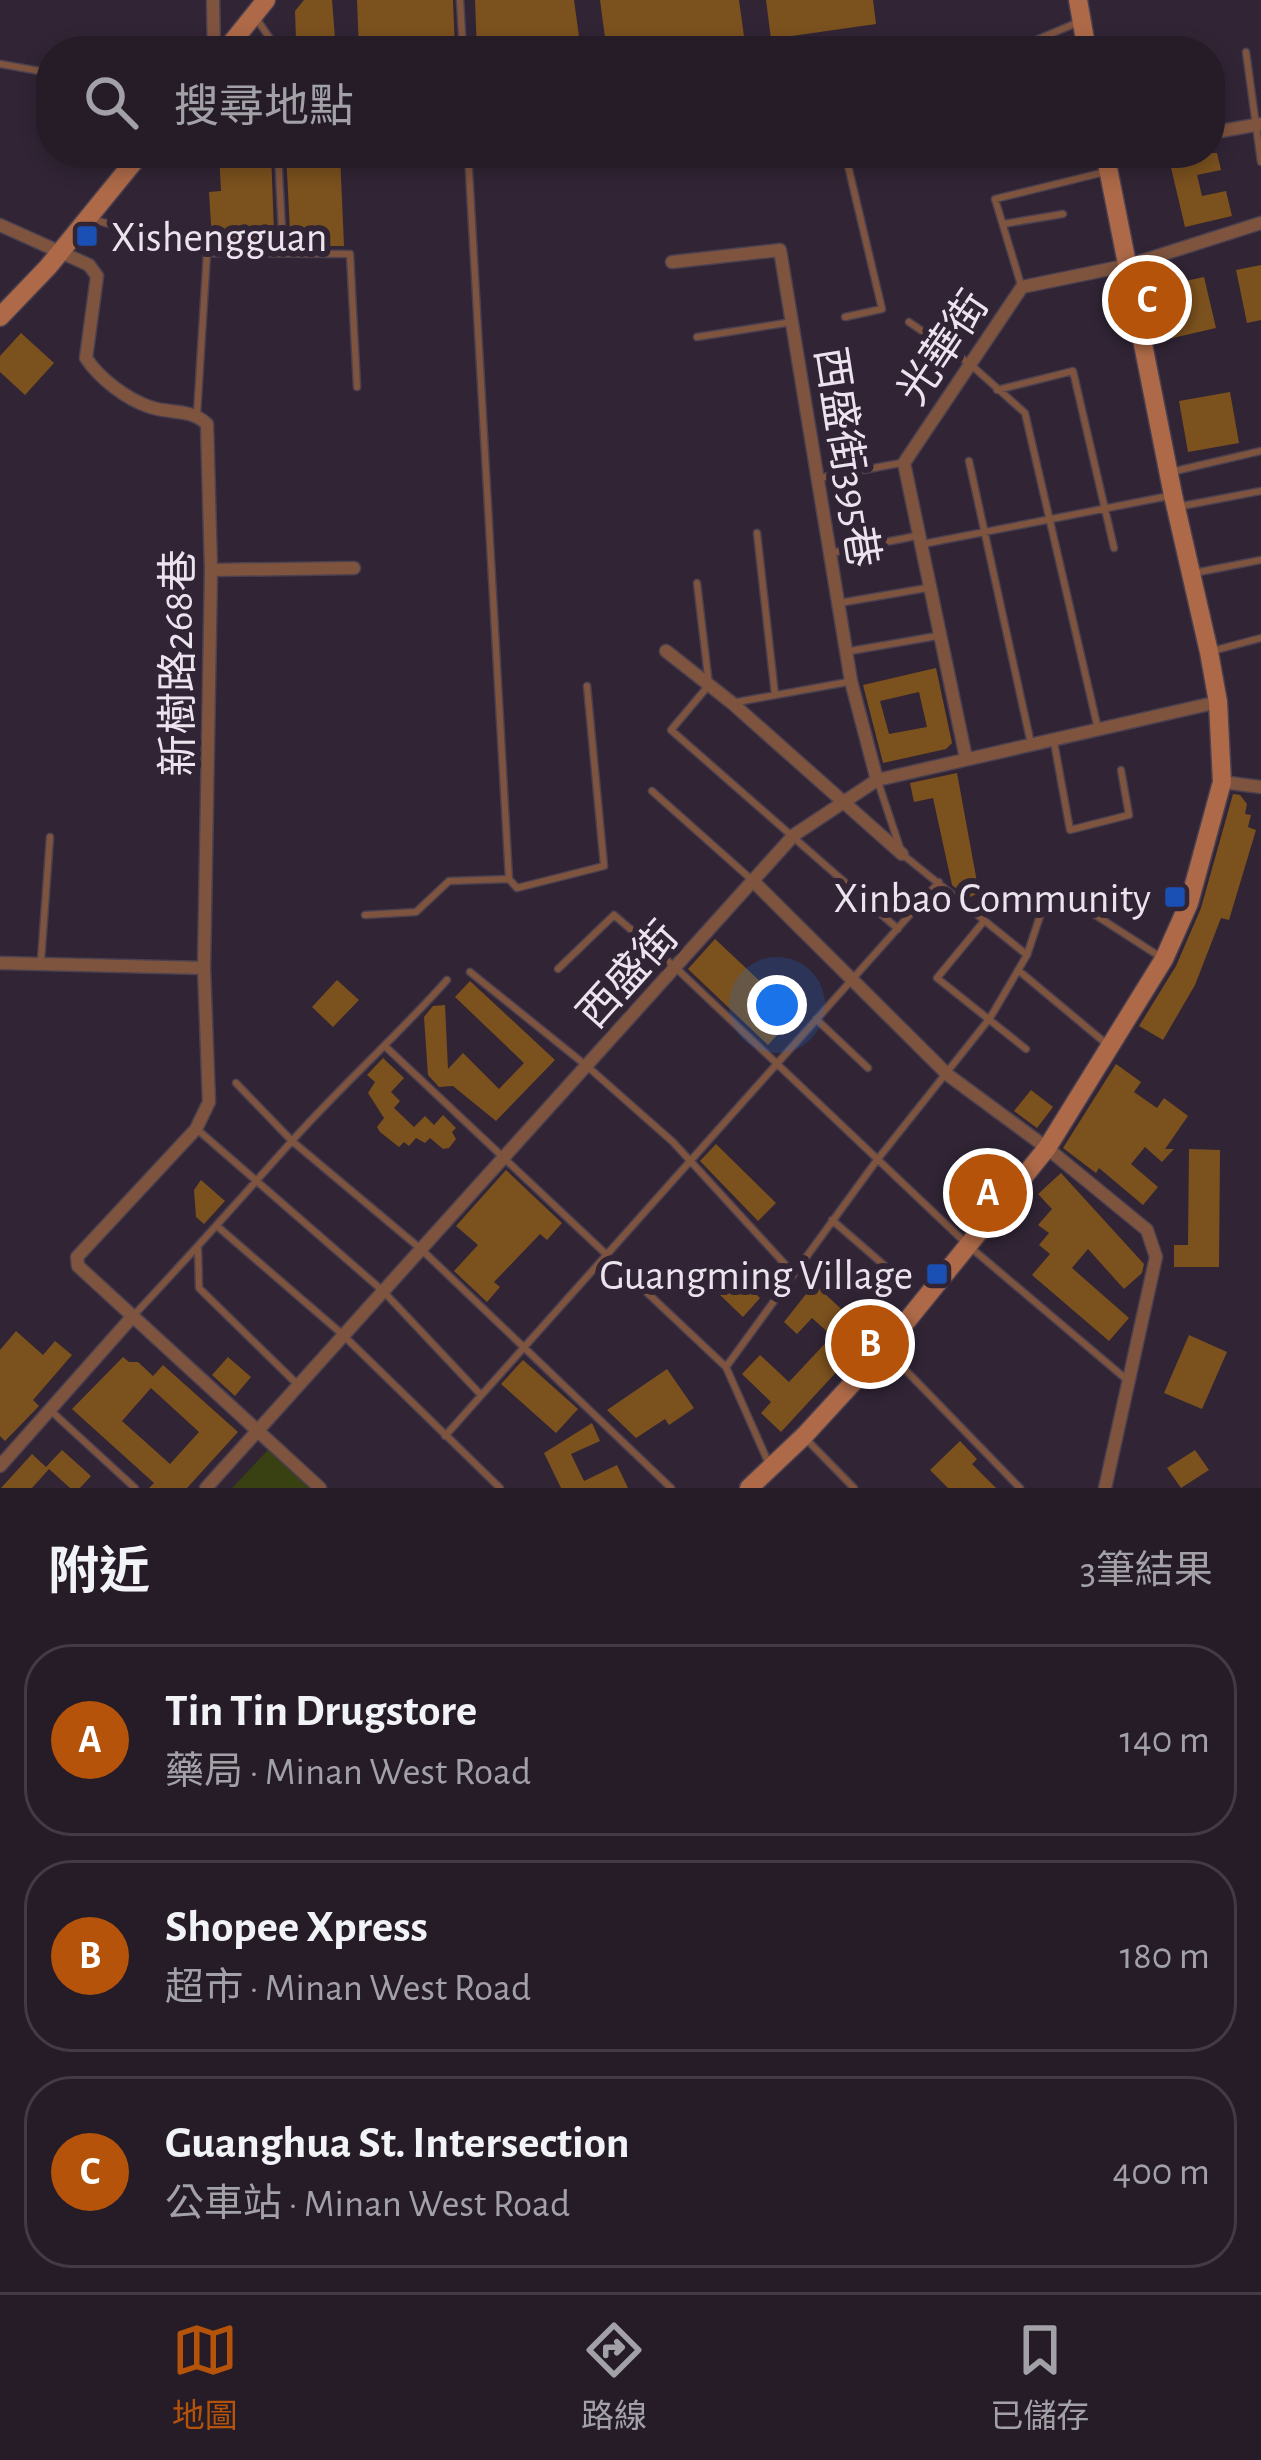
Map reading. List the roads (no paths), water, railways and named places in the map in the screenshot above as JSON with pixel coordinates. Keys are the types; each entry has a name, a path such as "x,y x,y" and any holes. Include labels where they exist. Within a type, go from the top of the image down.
{"street":[{"path":"212,0 213,36"},
{"path":"1078,0 1084,36"},
{"path":"237,36 260,8"},
{"path":"1225,130 1258,125"},
{"path":"0,317 129,168"},
{"path":"749,1488 884,1349 1047,1148 1165,959 1189,903 1222,782 1218,702 1209,652 1108,168"},
{"name":"光華街","path":"966,758 904,463 1022,287 1129,265 1261,223"},
{"path":"0,225 62,250 89,265 97,276 86,358 95,371 150,407 197,414"},
{"name":"西盛街395巷","path":"672,262 780,250 851,681 877,780"},
{"name":"新樹路268巷","path":"196,1129 209,1102 205,968 211,570 209,444 207,424 197,414"},
{"path":"211,570 354,568"},
{"path":"666,651 732,703 902,854"},
{"name":"西盛街","path":"206,1488 794,835 877,780 1218,702"},
{"path":"1222,782 1261,787"},
{"path":"755,883 948,1075 1147,1230 1156,1257 1105,1488"},
{"path":"0,963 205,968"},
{"path":"196,1129 77,1257 78,1266 320,1488"},
{"path":"0,1466 134,1316"}],"lane":[{"path":"460,0 462,36"},
{"path":"1046,36 1082,21"},
{"path":"1246,52 1261,162"},
{"path":"0,64 36,70"},
{"path":"279,168 282,231"},
{"path":"469,168 509,879 517,888 604,866 586,686"},
{"path":"845,317 882,309 849,168"},
{"path":"1022,287 995,199 1089,168"},
{"path":"1003,224 1063,214"},
{"path":"88,217 207,253 350,254 356,387"},
{"path":"197,414 207,253"},
{"path":"698,337 792,322"},
{"path":"909,322 970,364 1025,413 1098,728"},
{"path":"997,390 1073,371 1114,548"},
{"path":"1169,473 1261,451"},
{"path":"969,461 1030,744"},
{"path":"819,478 904,463"},
{"path":"831,553 1107,508 1261,491"},
{"path":"757,533 776,695"},
{"path":"1191,574 1261,560"},
{"path":"697,583 709,685 671,730 898,929"},
{"path":"838,603 931,587"},
{"path":"846,652 940,636"},
{"path":"1209,652 1261,638"},
{"path":"732,703 851,681"},
{"path":"1053,739 1070,830 1130,815 1121,770"},
{"path":"877,780 902,854 1027,955"},
{"path":"652,791 755,883"},
{"path":"41,964 50,837"},
{"path":"365,915 416,912 449,881 509,879"},
{"path":"445,1436 938,882"},
{"path":"726,1367 877,1160 990,1018 1027,955 1048,892"},
{"path":"1089,911 1165,959"},
{"path":"558,969 614,916 677,969 970,1247 1129,1382"},
{"path":"984,921 937,978 1026,1049"},
{"path":"1018,970 1112,1048"},
{"path":"470,972 673,1142 793,1274"},
{"path":"134,1316 292,1141 387,1048 447,980"},
{"path":"816,1019 868,1068"},
{"path":"387,1048 726,1367 771,1467"},
{"path":"236,1083 292,1141 422,1250 671,1488"},
{"path":"196,1129 383,1292 481,1395"},
{"path":"832,1220 885,1266"},
{"path":"217,1226 342,1334 500,1488"},
{"path":"197,1248 199,1288 297,1384"},
{"path":"884,1349 1020,1488"},
{"path":"50,1410 135,1488"},
{"path":"803,1436 854,1488"}],"place":[{"name":"Xishengguan","path":"87,236"},
{"name":"Guanghua St. Intersection","path":"1147,300"},
{"name":"Xinbao Community","path":"1175,897"},
{"name":"Tin Tin Drugstore","path":"988,1193"},
{"name":"Guangming Village","path":"937,1274"},
{"name":"Shopee Xpress","path":"870,1344"}]}
